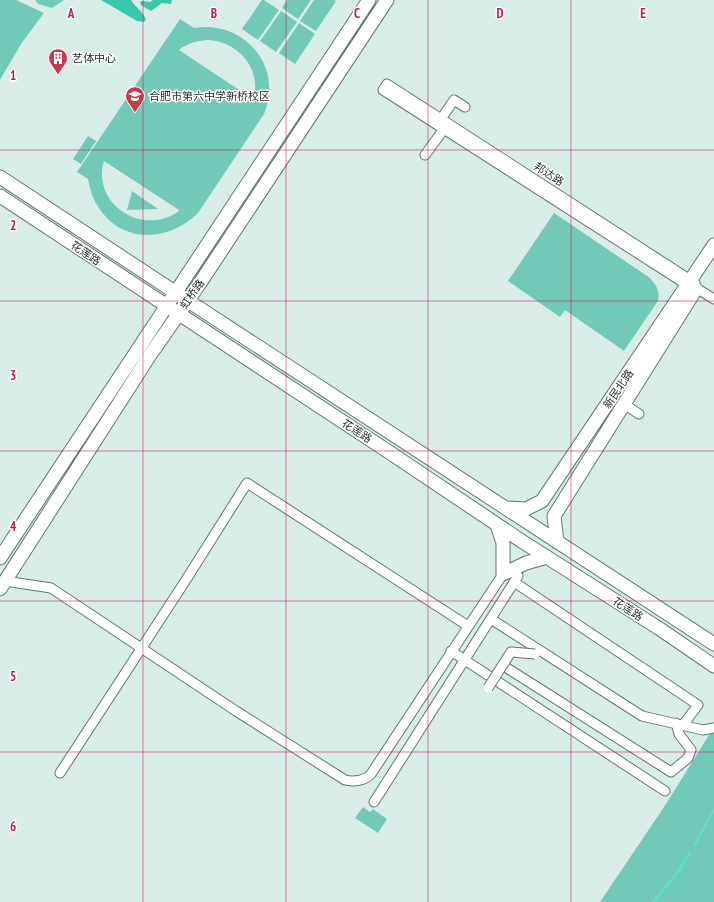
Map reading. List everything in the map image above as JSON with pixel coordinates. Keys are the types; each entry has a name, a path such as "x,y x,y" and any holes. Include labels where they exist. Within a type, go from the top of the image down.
{"main road":[{"name":"虹桥路","path":"0,558 369,0"},
{"name":"虹桥路","path":"3,585 148,358 217,257 387,0"},
{"name":"花莲路","path":"0,177 187,301 714,644"},
{"name":"花莲路","path":"0,196 177,314 392,454 497,525 660,629 714,666"},
{"name":"新民北路","path":"557,542 554,516 624,404 694,285 714,245"},
{"path":"204,248 217,257"},
{"path":"117,274 126,260"},
{"name":"新民北路","path":"507,508 526,509 542,501 694,285 714,261"},
{"path":"224,344 233,330"},
{"path":"137,350 148,358"},
{"path":"497,525 503,543 503,574 526,563 547,557"}],"street":[{"name":"邦达路","path":"385,87 441,118 694,285 444,129 385,87"},
{"path":"441,118 454,100 465,107"},
{"path":"425,155 444,129"},
{"path":"694,285 714,299"},
{"path":"624,404 639,414"},
{"path":"60,773 184,583 247,483 468,626"},
{"path":"3,585 51,588 270,734 344,780 348,781 363,779 371,774 503,574"},
{"path":"374,802 516,579 698,705 680,724 679,734 691,750 688,758 671,772 507,668"},
{"path":"491,619 642,716 703,730 714,728"},
{"path":"451,652 665,790"},
{"path":"488,688 511,652 535,654"}],"green space":[{"path":"0,0 16,0 44,13 21,44 0,80"},
{"path":"35,0 64,0 52,8 38,4"},
{"path":"101,0 131,0 146,20 144,22 137,21"},
{"path":"153,0 172,0 171,4 162,3 151,11 141,5 140,2 150,2"},
{"path":"262,0 279,10 258,40 242,29"},
{"path":"287,0 311,0 298,19 282,8"},
{"path":"314,0 336,1 316,31 300,21"},
{"path":"281,11 297,22 276,52 260,41"},
{"path":"180,19 194,28 212,27 229,31 243,39 255,50 264,64 269,79 269,96 264,114 198,213 186,223 173,230 159,234 145,235 131,233 118,227 107,218 97,205 92,196 88,179 77,172","holes":["208,40 229,45 238,51 245,59 251,67 254,77 255,88 253,99 179,50 192,43","104,161 179,210 179,211 165,218 151,220 136,218 124,212 113,203 105,191 102,177"]},
{"path":"299,23 315,34 295,64 279,53"},
{"path":"88,136 96,141 81,164 73,159"},
{"path":"132,191 158,209 127,210"},
{"path":"554,213 650,278 657,289 659,294 658,301 624,351 565,310 560,317 508,281"},
{"path":"714,727 714,902 600,902 666,804"},
{"path":"363,807 370,812 373,809 387,819 378,833 355,818"}],"waterway":[{"path":"695,844 714,810"},
{"path":"653,902 679,871 690,852"}],"place":[{"name":"艺体中心","path":"58,75"},
{"name":"合肥市第六中学新桥校区","path":"135,113"}]}
